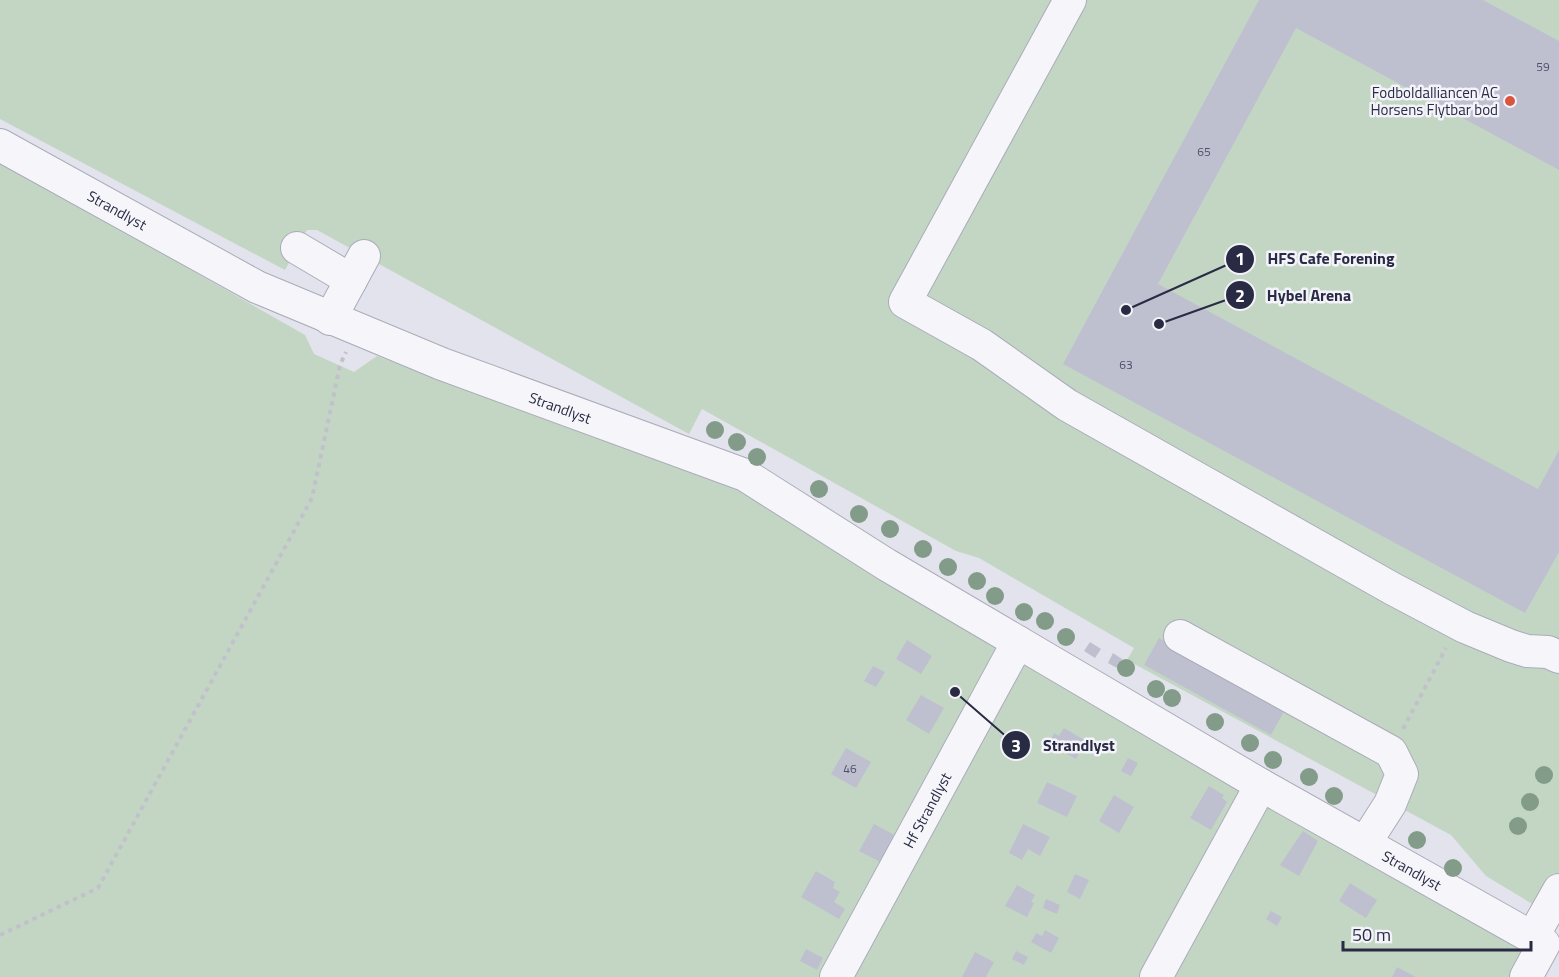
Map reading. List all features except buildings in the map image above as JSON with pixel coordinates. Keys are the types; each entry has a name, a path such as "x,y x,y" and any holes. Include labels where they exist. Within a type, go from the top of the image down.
{"street":[{"path":"1070,0 905,302 982,345 1067,405 1393,589 1465,627 1511,646 1527,651 1548,652 1559,657"},
{"name":"Strandlyst","path":"0,144 257,287 343,324 745,475 887,565 1365,843 1550,916"},
{"path":"297,248 358,268 343,324"},
{"path":"1180,636 1391,752 1402,774 1390,804 1365,843"},
{"name":"Hf Strandlyst","path":"836,977 1018,642"},
{"path":"1156,977 1261,784"},
{"path":"1526,977 1550,916"}],"path":[{"path":"0,935 98,888 312,498 340,365 343,324"},
{"path":"1391,752 1440,659"}],"green space":[{"path":"0,0 1559,0 1559,920 1486,876 1451,835 1127,660 1134,648 979,558 956,551 702,409 689,434 317,230 307,230 285,270 0,119"},
{"path":"0,161 305,335 314,354 354,372 377,356 563,426 657,457 745,492 1532,949 1517,977 0,977"}],"place":[{"name":"Fodboldalliancen AC Horsens Flytbar bod","path":"1510,101"},
{"name":"HFS Cafe Forening","path":"1126,310"},
{"name":"Hybel Arena","path":"1159,324"},
{"name":"Strandlyst","path":"955,692"}]}
